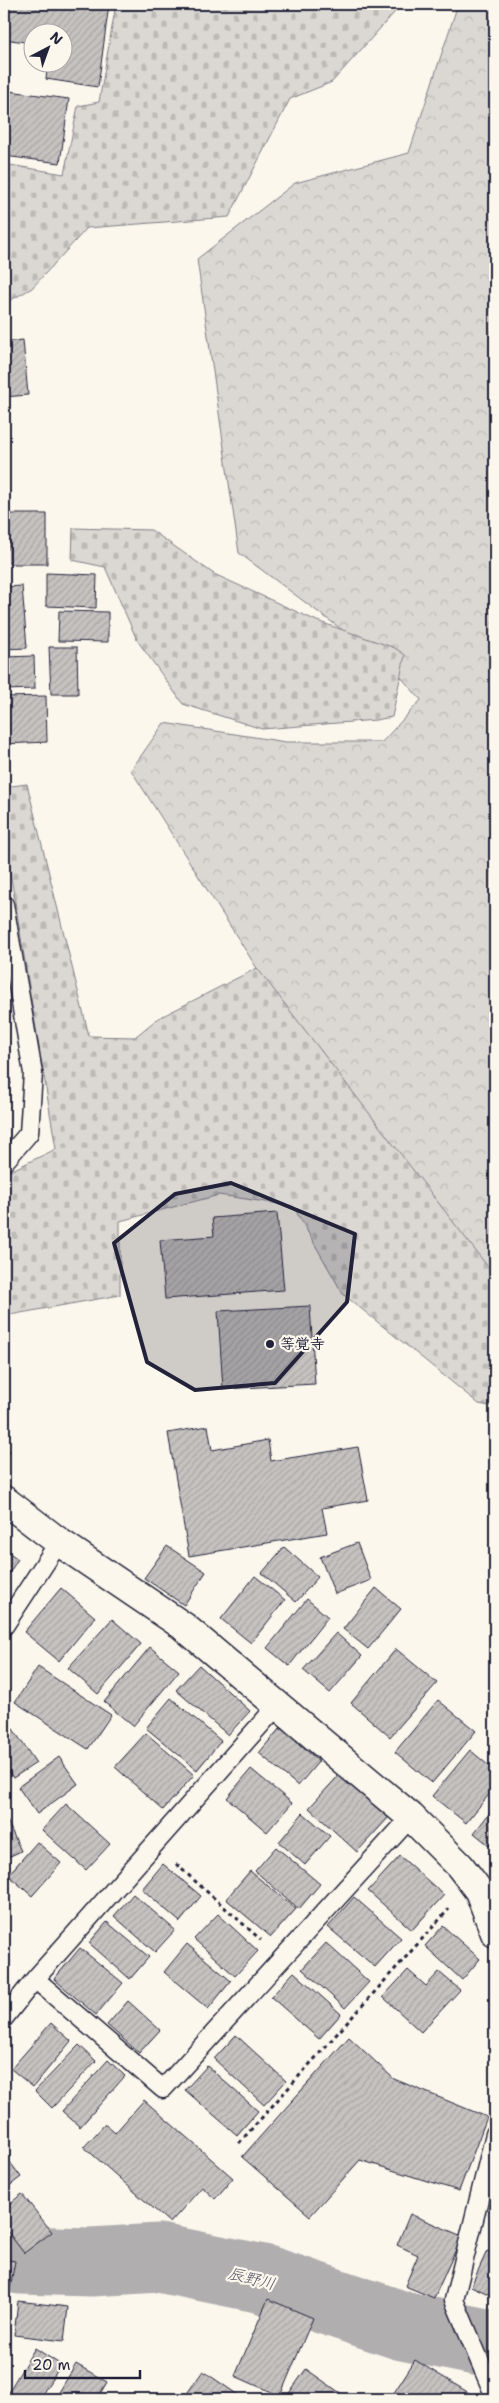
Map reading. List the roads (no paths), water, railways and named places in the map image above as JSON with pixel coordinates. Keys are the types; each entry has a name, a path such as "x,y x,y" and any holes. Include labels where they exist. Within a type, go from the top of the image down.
{"street":[{"path":"4,1500 59,1542 183,1626 411,1816 460,1866 479,1891 495,1933"}],"lane":[{"path":"4,904 33,1073 29,1133 4,1162"},
{"path":"4,1626 59,1542"},
{"path":"4,2018 35,1979 277,1706"},
{"path":"35,1979 163,2089 411,1816"},
{"path":"495,2134 454,2300 495,2398"}],"waterway":[{"name":"辰野川","path":"4,2250 20,2260 91,2262 159,2258 263,2279 403,2326 495,2345"}],"place":[{"name":"等覚寺","path":"270,1344"}]}
